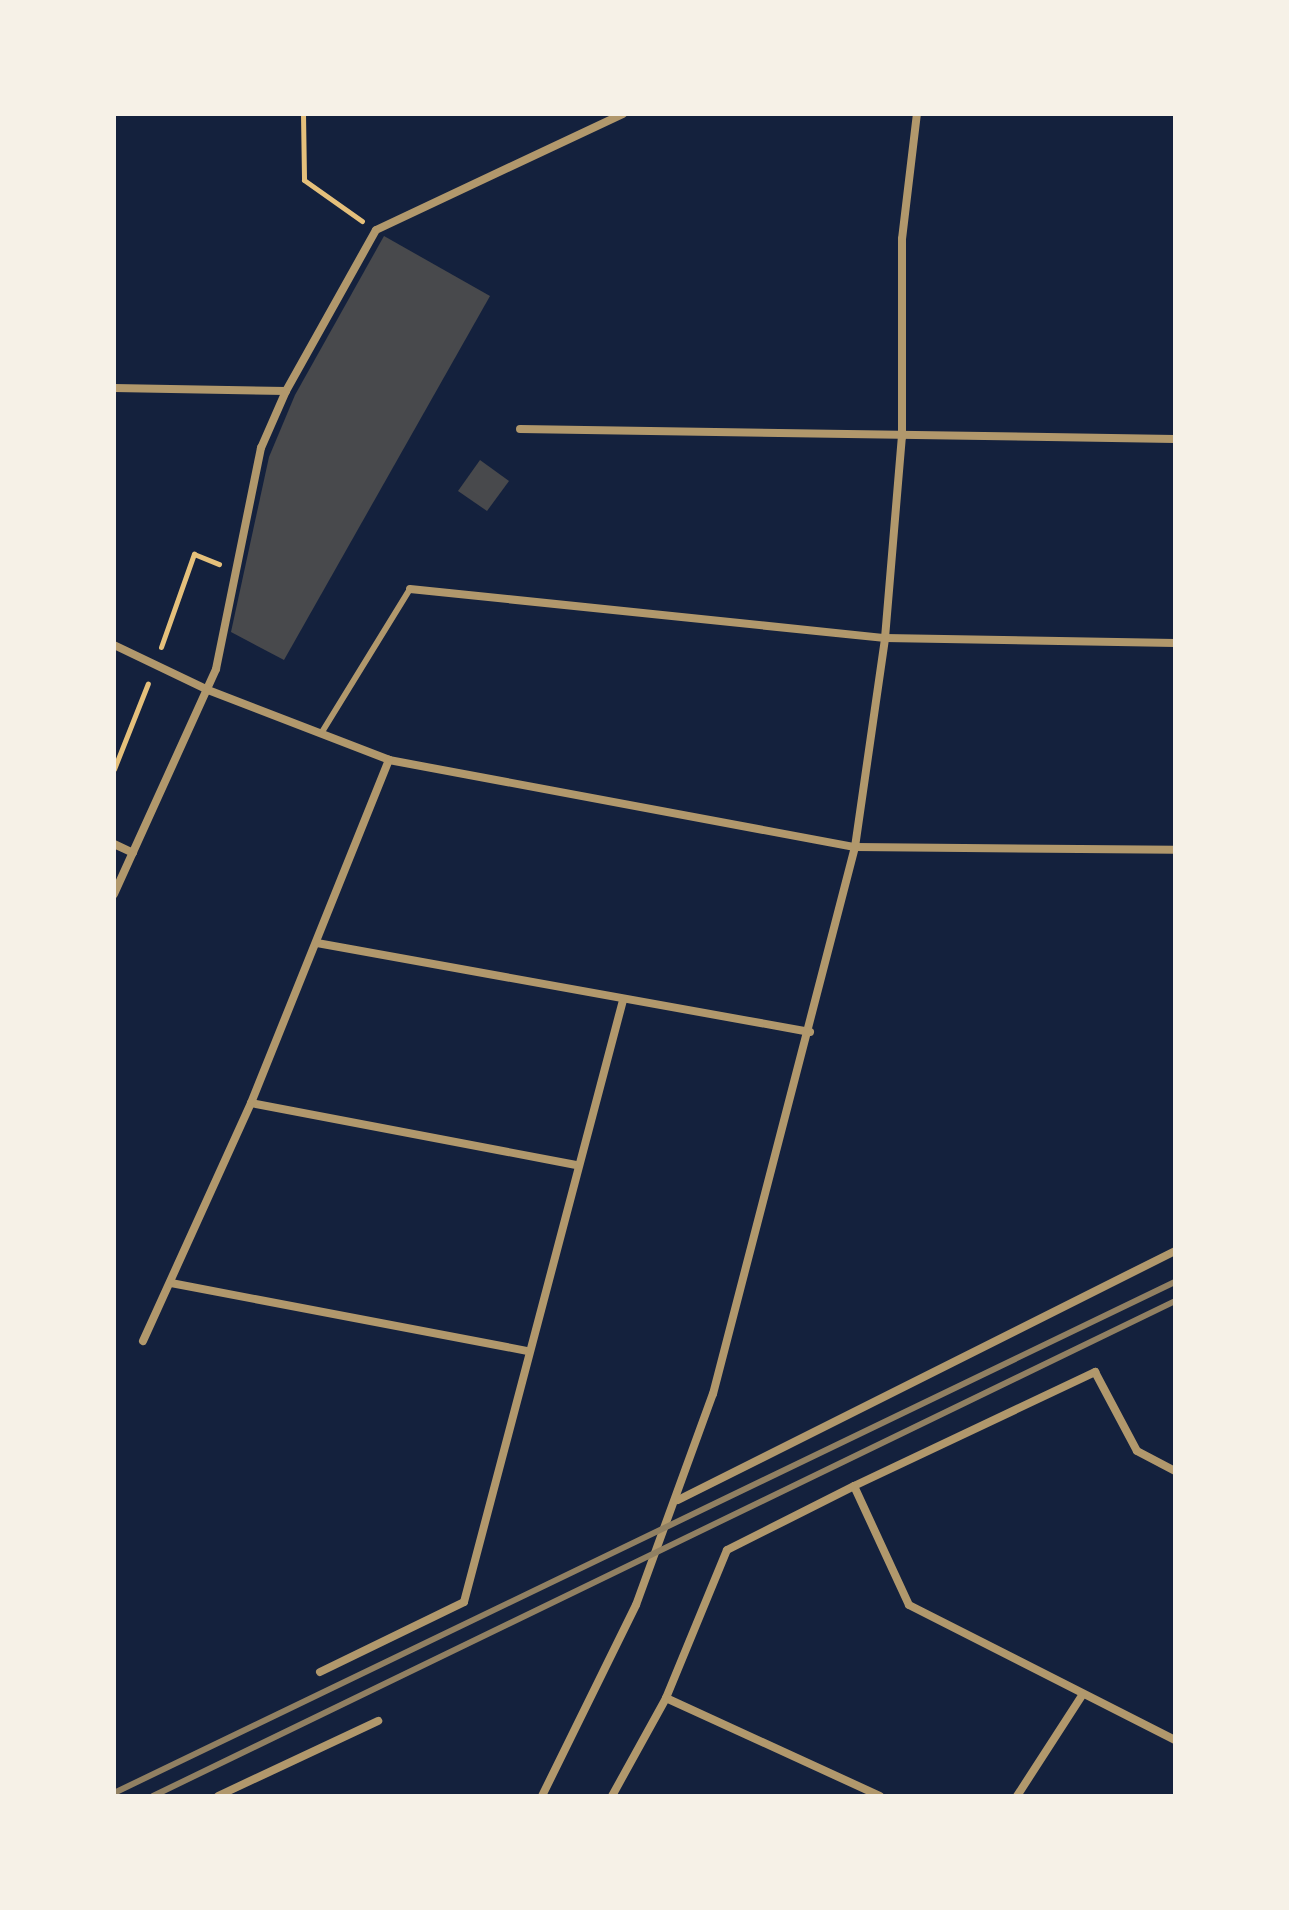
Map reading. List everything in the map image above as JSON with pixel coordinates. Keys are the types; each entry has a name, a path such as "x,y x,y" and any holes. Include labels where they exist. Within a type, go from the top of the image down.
{"street":[{"path":"114,894 208,690 261,448 286,391 376,230 623,114"},
{"path":"542,1796 595,1698 678,1500 713,1394 810,1032 855,847 885,638 902,437 902,239 917,114"},
{"path":"114,388 286,391"},
{"path":"520,429 1175,439"},
{"path":"410,589 885,638 1175,643"},
{"path":"114,645 208,690 389,760 855,847 1175,850"},
{"path":"143,1341 251,1103 389,760"},
{"path":"114,844 133,853"},
{"path":"317,943 810,1032"},
{"path":"320,1672 464,1602 576,1165 623,1000"},
{"path":"251,1103 576,1165"},
{"path":"678,1500 1175,1251"},
{"path":"171,1283 527,1351"},
{"path":"612,1796 666,1698 727,1550 1095,1372 1137,1451 1175,1471"},
{"path":"854,1486 909,1605 1175,1740"},
{"path":"1017,1796 1083,1694"},
{"path":"666,1698 880,1796"},
{"path":"218,1796 378,1721"}],"lane":[{"path":"322,732 410,589"}],"path":[{"path":"303,114 304,180 376,230"}],"building":[{"path":"384,236 490,296 284,660 231,632 269,457 295,395"},
{"path":"480,460 509,481 487,511 458,491"}],"railway":[{"path":"114,1793 1175,1282"},
{"path":"153,1796 1175,1301"}]}
